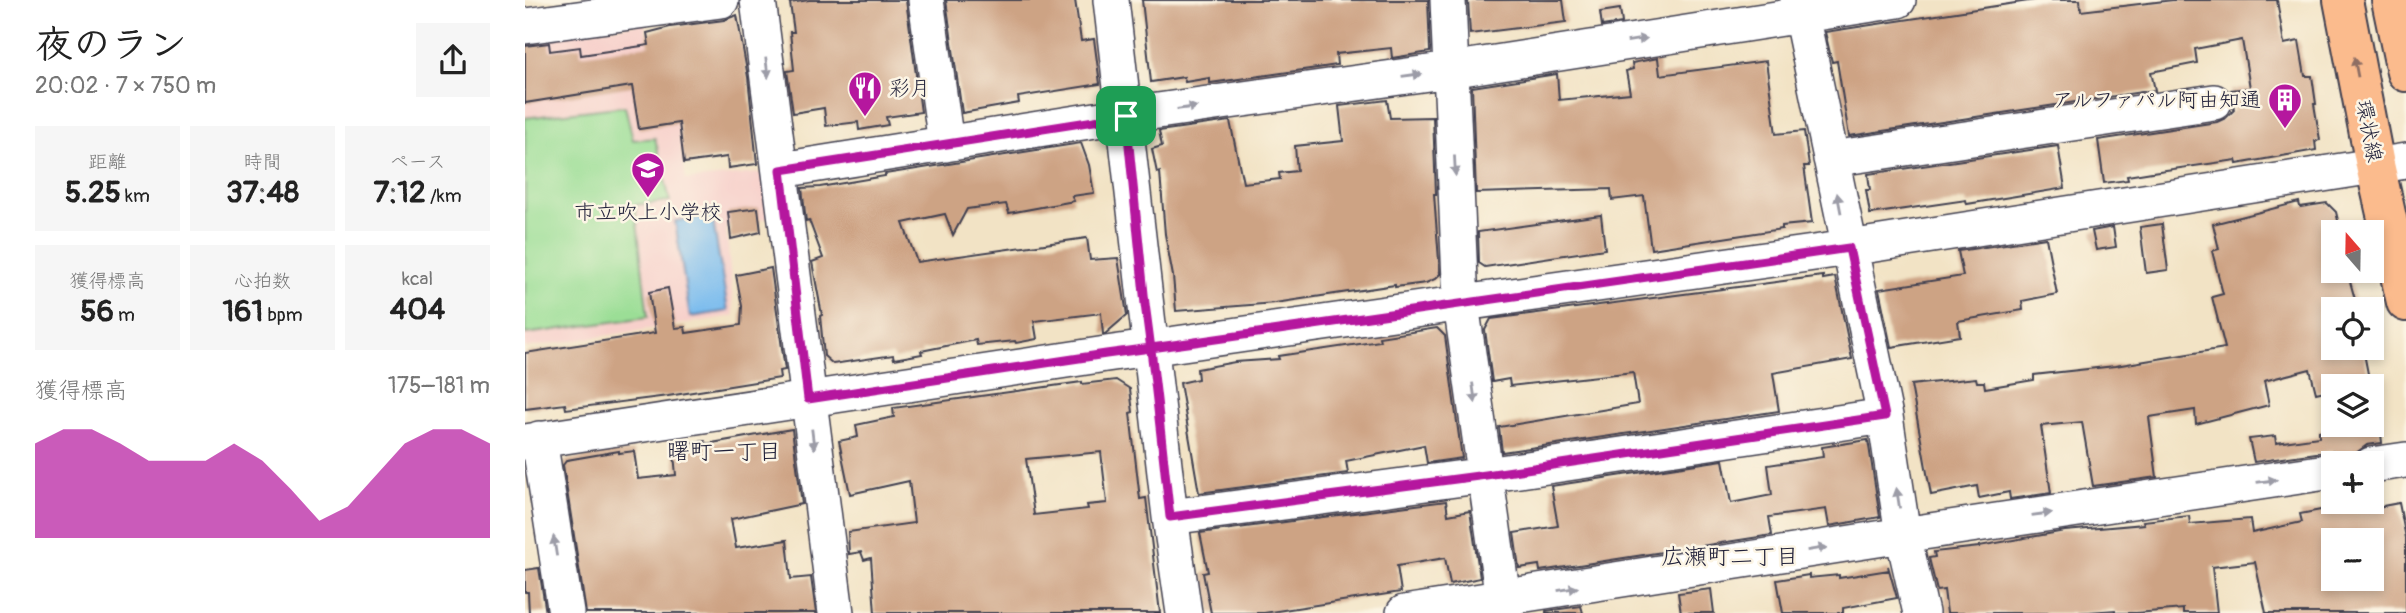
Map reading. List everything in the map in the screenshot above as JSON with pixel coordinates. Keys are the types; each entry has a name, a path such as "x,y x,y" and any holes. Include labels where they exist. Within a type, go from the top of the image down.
{"main road":[{"name":"環状線","path":"2343,0 2391,163 2406,302"},
{"path":"2391,0 2406,72"}],"street":[{"path":"525,26 721,0"},
{"path":"758,0 836,613"},
{"path":"926,0 946,144"},
{"path":"1111,0 1170,517 1184,613"},
{"path":"1448,0 1461,304 1504,606"},
{"path":"781,170 1126,116 1450,70 1800,7 1898,0"},
{"path":"1800,7 1885,416 1903,535 1921,613"},
{"path":"1831,159 2214,102"},
{"path":"566,613 532,440 1849,248 2391,163"},
{"path":"1170,517 1486,475 1885,416"},
{"path":"2384,464 2406,460"},
{"path":"1404,613 1504,606 1903,535 2321,473"}],"shaded area":[{"name":"市立吹上小学校","path":"645,23 661,122 677,120 686,180 768,172 775,217 726,225 734,316 525,348 525,40"}],"green space":[{"path":"625,106 633,140 655,138 670,201 635,205 648,317 525,334 525,118"}],"water":[{"path":"712,215 728,311 690,317 675,221"}],"building":[{"path":"809,0 906,0 921,112 886,117 888,125 859,130 858,122 826,126 824,108 793,113 787,71 794,70 790,32 794,32 790,3"},
{"path":"946,0 1075,0 1081,41 1094,39 1100,84 1018,97 1019,103 962,113"},
{"path":"1142,0 1428,0 1430,52 1392,58 1391,48 1336,54 1337,65 1317,68 1210,83 1210,78 1185,82 1184,77 1151,82"},
{"path":"1468,0 1563,0 1566,22 1470,34"},
{"path":"2035,0 2080,0 2081,11 2173,0 2277,0 2284,44 2299,41 2305,76 2312,76 2320,140 2315,141 2316,150 2237,164 2236,160 2152,172 2127,176 2128,180 2104,183 2098,140 2217,122 2234,110 2231,90 2250,88 2242,40 2195,49 2197,63 2151,72 2155,90 1849,136 1837,61 1832,62 1825,32"},
{"path":"1620,9 1622,23 1602,26 1600,12"},
{"path":"737,15 748,77 757,164 728,168 727,157 684,163 679,123 639,129 632,86 525,103 525,46 549,43 550,51 580,47 581,55 649,45 647,33 724,20"},
{"path":"1658,58 1660,75 1766,61 1776,134 1804,131 1809,166 1804,166 1812,223 1651,249 1644,196 1612,200 1611,189 1476,193 1472,87 1557,74 1559,100 1630,93 1626,71 1633,69 1632,63"},
{"path":"1387,100 1390,118 1433,117 1434,194 1440,274 1435,279 1426,283 1275,303 1176,311 1165,234 1160,172 1157,173 1152,149 1162,146 1159,131 1230,121 1243,183 1280,179 1279,173 1297,171 1295,146 1343,141 1339,106"},
{"path":"1081,143 1089,165 1094,193 1072,196 1074,201 1009,213 1006,204 967,209 953,235 945,214 903,223 917,262 1087,238 1090,260 1118,258 1127,315 1105,334 1101,313 1034,321 1037,339 1016,343 977,345 976,340 894,359 893,355 833,364 824,356 822,315 812,262 823,258 809,220 806,221 802,188"},
{"path":"2058,146 2065,188 1967,204 1966,200 1870,214 1866,190 1870,190 1868,174"},
{"path":"2299,202 2300,207 2327,203 2336,212 2338,220 2321,220 2321,284 2351,284 2354,297 2321,297 2321,360 2365,360 2368,374 2321,374 2321,392 2316,393 2310,369 2264,381 2269,405 2196,424 2195,410 2149,417 2157,477 2093,486 2082,422 2041,426 2051,493 2010,499 2009,492 1979,498 1977,486 1931,495 1911,385 1976,378 1977,382 1984,382 1985,388 2034,380 2034,375 2115,366 2225,348 2212,297 2223,294 2212,251 2219,249 2213,224"},
{"path":"758,208 761,232 731,239 728,212"},
{"path":"1601,215 1605,249 1485,267 1479,263 1478,232"},
{"path":"2162,224 2168,270 2146,273 2140,227"},
{"path":"2113,227 2116,247 2096,250 2092,231"},
{"path":"2046,238 2057,294 2022,301 2023,310 1958,321 1960,336 1891,347 1879,289 1963,276 1958,251"},
{"path":"771,268 785,370 779,371 780,378 566,409 565,404 525,409 525,353 655,333 649,292 668,288 675,328 685,327 686,333 741,325 742,306 736,275"},
{"path":"1823,276 1823,279 1835,277 1852,359 1773,373 1779,411 1502,452 1499,427 1638,404 1633,372 1510,386 1509,379 1492,382 1485,330 1491,319"},
{"path":"1437,328 1445,336 1462,458 1427,463 1424,445 1346,461 1348,473 1199,493 1180,383 1198,379 1197,369 1235,362 1279,359 1278,356 1380,341 1379,337"},
{"path":"1116,380 1130,389 1133,412 1130,413 1140,499 1146,498 1160,613 875,613 871,558 864,560 861,552 849,554 848,532 914,523 909,481 850,494 839,441 858,437 856,425 894,417 893,408","holes":["1101,452 1107,503 1087,505 1088,509 1034,515 1026,459"]},
{"path":"792,429 802,504 731,519 736,548 787,540 791,579 811,577 816,613 586,613 563,465 567,460 634,451 638,479 676,475 673,444 705,441 706,444"},
{"path":"2319,431 2321,437 2381,437 2382,443 2367,445 2359,451 2321,451 2254,462 2249,439 2275,436 2276,443 2319,437"},
{"path":"1868,440 1880,517 1829,526 1826,509 1769,517 1772,535 1540,571 1539,565 1519,568 1514,533 1558,526 1551,486 1723,460 1731,503 1772,495 1768,465 1823,457 1822,447"},
{"path":"1446,501 1448,515 1470,511 1480,578 1450,584 1445,558 1397,566 1401,592 1264,613 1211,613 1203,573 1208,572 1200,533"},
{"path":"2399,503 2406,538 2406,613 2266,613 2255,562 2212,567 2217,613 2183,613 2183,609 2136,613 2115,613 2115,610 2076,613 1947,613 1944,590 1937,591 1929,558 1935,557 1934,552 1979,547 2065,531 2144,524 2143,521 2189,516 2190,524 2250,519 2252,533 2302,522 2300,514 2321,510 2321,514 2384,514 2384,506"},
{"path":"1888,566 1897,598 1843,608 1843,613 1783,613 1777,580 1809,575 1809,578 1839,575 1839,578 1889,570"},
{"path":"539,568 546,613 529,613 525,570"},
{"path":"1711,589 1714,613 1681,613 1678,593"},
{"path":"1581,606 1583,613 1546,613 1546,611"}],"place":[{"name":"彩月","path":"865,118"},
{"name":"アルファパル阿由知通","path":"2285,130"},
{"name":"市立吹上小学校","path":"648,199"}],"district":[{"name":"曙町一丁目","path":"724,451"},
{"name":"広瀬町二丁目","path":"1730,556"}],"route":[{"path":"1126,116 781,170 808,399 1106,354 1151,348 1188,343 1849,248 1885,416 1486,475 1170,517 1151,348 1145,304 1126,116"}]}
